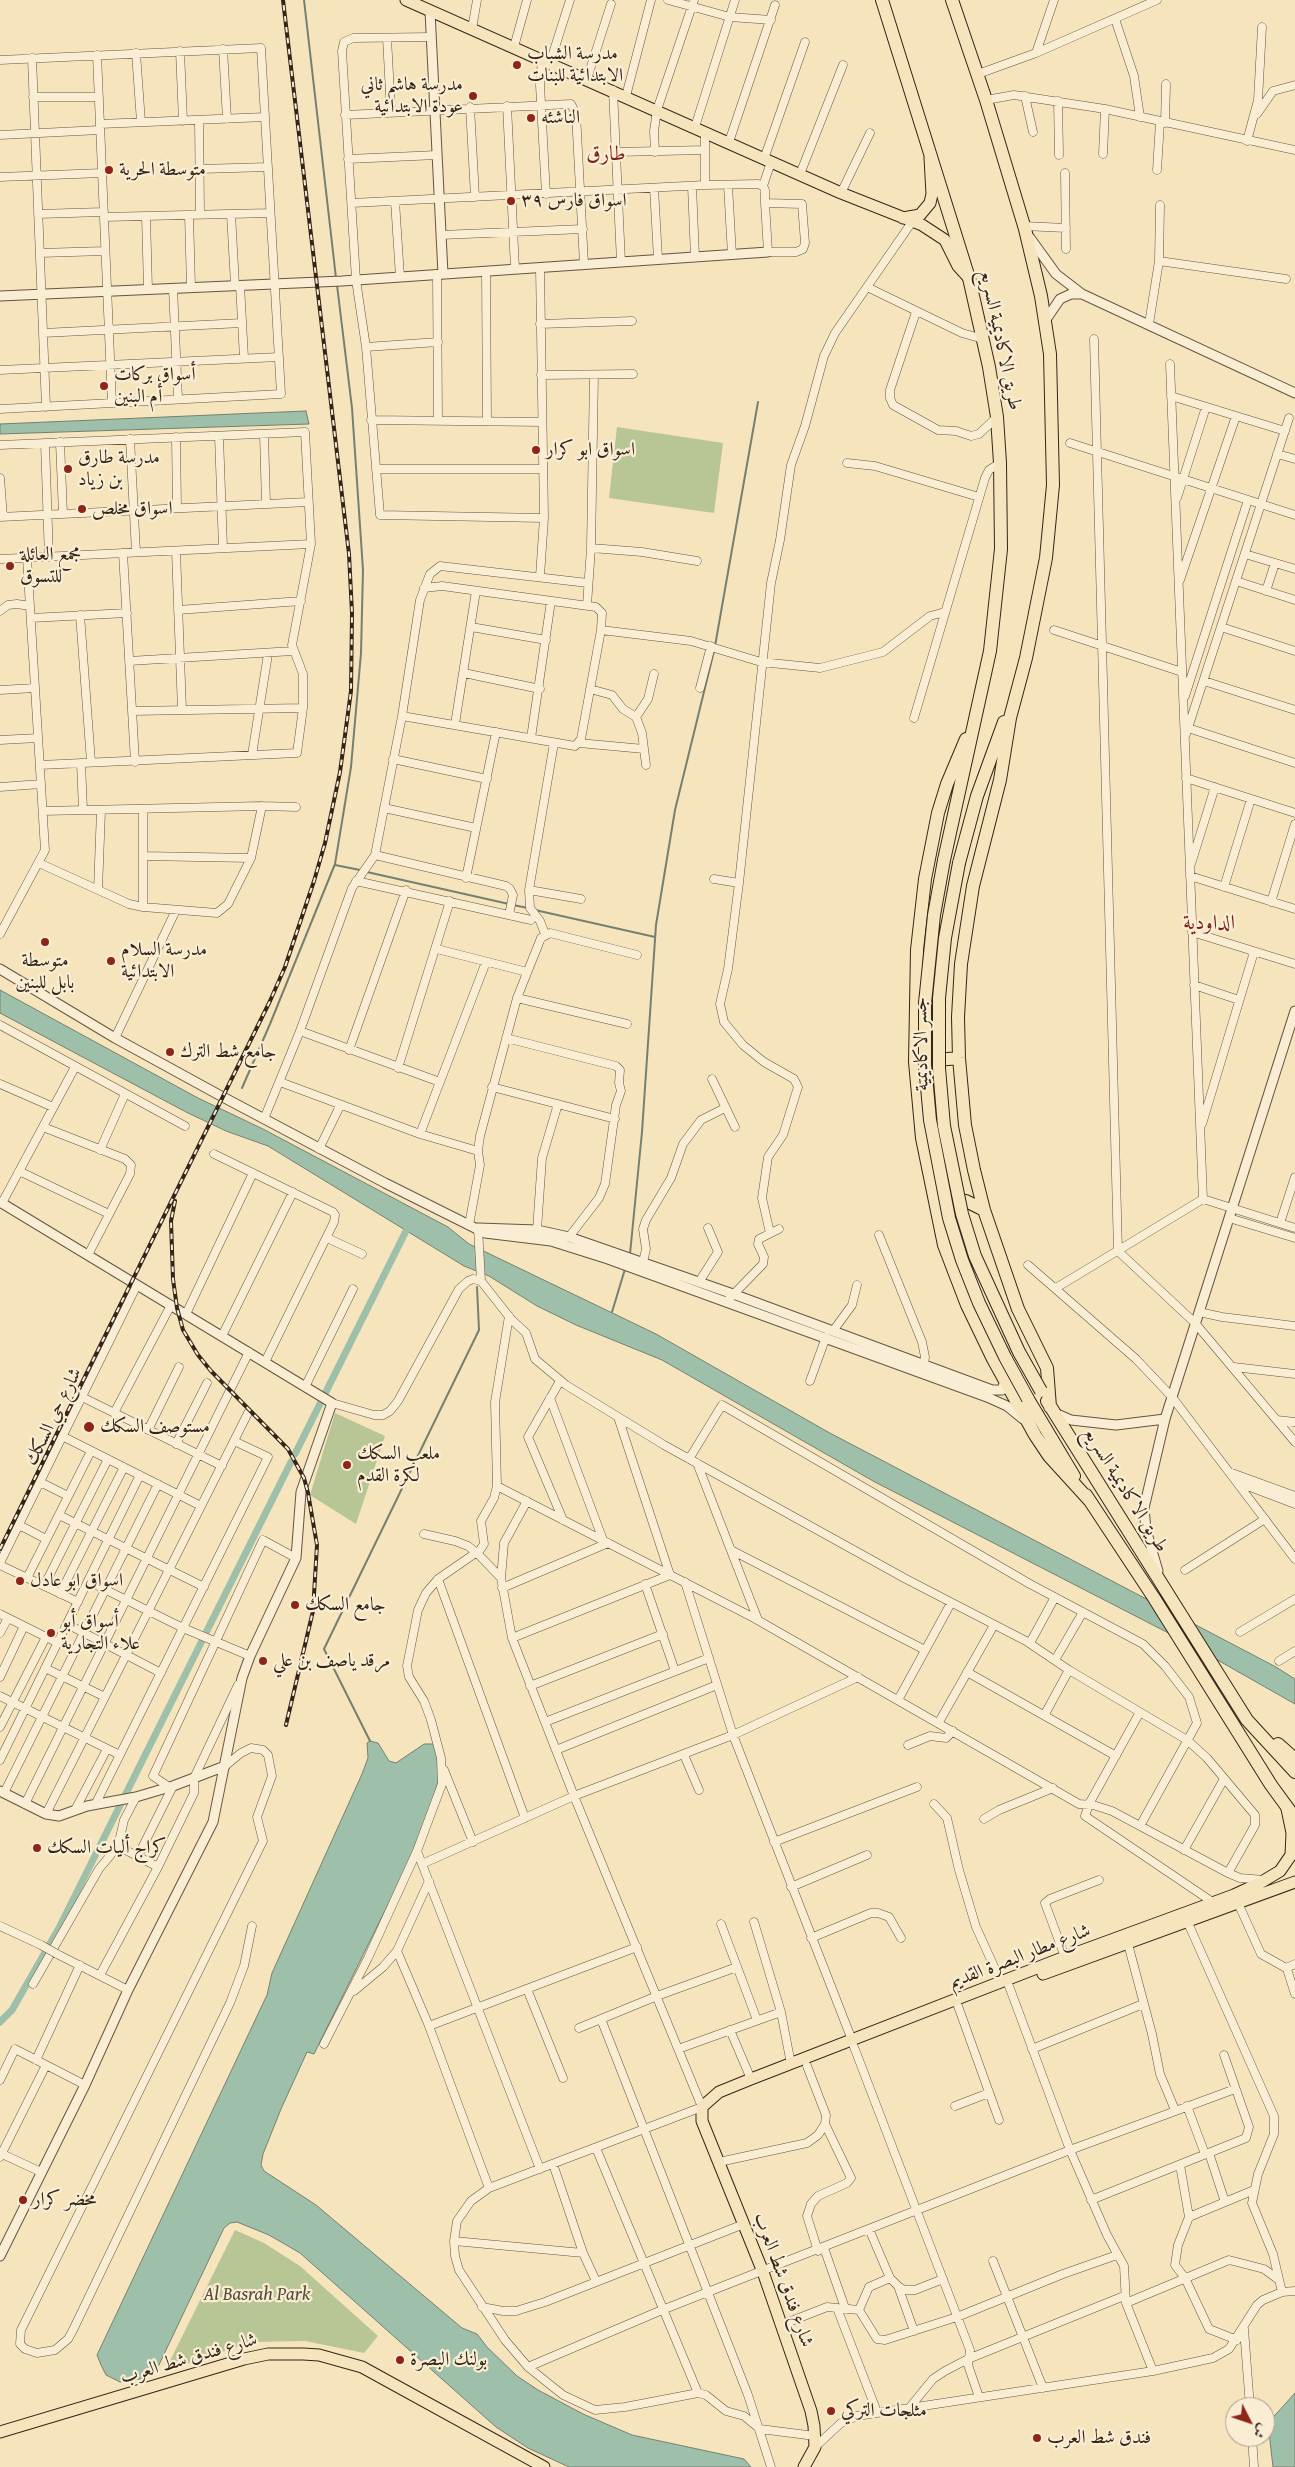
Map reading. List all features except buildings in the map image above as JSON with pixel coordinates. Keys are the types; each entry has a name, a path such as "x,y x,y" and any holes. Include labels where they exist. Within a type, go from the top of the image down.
{"highway":[{"name":"طريق الاكاديمية السريع","path":"882,0 930,158 970,278 997,417 1000,463 999,575 990,651 980,698"},
{"name":"طريق الاكاديمية السريع","path":"952,0 978,74 1025,227 1050,354 1052,384 1052,509 1042,583 1017,689"},
{"name":"جسر الاكاديمية","path":"1017,689 994,746 977,796 959,863 945,938 939,998 939,1068 944,1126 962,1214 975,1256 1018,1352 1041,1391"},
{"path":"1017,689 1010,718 1000,780 973,886 961,964 958,1017 959,1058 966,1125 984,1210 1018,1309 1047,1368 1051,1408"},
{"name":"جسر الاكاديمية","path":"980,698 944,860 930,940 925,1003 925,1066 930,1120 949,1218 962,1260 986,1318 1028,1399"},
{"path":"980,698 973,724 947,784 938,813 925,879 917,950 915,1062 922,1138 937,1215 952,1270 1005,1381 1035,1435 1049,1456 1090,1501"},
{"path":"915,1062 959,1058"},
{"path":"937,1215 947,1206 959,1201 972,1203 984,1210"},
{"name":"طريق الاكاديمية السريع","path":"1041,1391 1239,1707"},
{"name":"طريق الاكاديمية السريع","path":"1028,1399 1090,1501 1154,1598 1194,1665 1292,1810"},
{"path":"1239,1707 1257,1727 1295,1759"},
{"path":"1239,1707 1257,1732 1295,1772"}],"main road":[{"path":"406,0 425,6 472,29 613,90 840,193 932,231 944,240 961,270 970,278"},
{"path":"907,220 920,215 930,204 932,194 930,158"},
{"name":"شارع مطار البصرة القديم","path":"706,2103 719,2092 791,2064 958,2006 1065,1957 1214,1903 1266,1880 1280,1871 1291,1855 1292,1810"},
{"name":"شارع مطار البصرة القديم","path":"706,2103 721,2100 807,2066 853,2044 1005,1984 1188,1923 1295,1882"},
{"name":"شارع فندق شط العرب","path":"706,2103 702,2121 763,2272 782,2325 811,2411 815,2442"},
{"name":"شارع فندق شط العرب","path":"0,2432 244,2359 268,2354 319,2355 362,2367 544,2467"},
{"path":"804,2467 815,2442"}],"street":[{"path":"472,29 477,0"},
{"path":"514,47 527,0"},
{"path":"546,194 542,105 546,61 570,0"},
{"path":"626,96 651,0"},
{"path":"668,0 693,4 730,17 771,20"},
{"path":"705,185 705,150 700,129 735,0"},
{"path":"1036,53 1054,0"},
{"path":"978,74 1036,53 1157,0"},
{"path":"587,79 611,4"},
{"path":"655,152 654,131 657,110 693,4"},
{"path":"729,142 775,5"},
{"path":"425,6 431,37 441,235 438,420"},
{"path":"1115,19 1130,62 1140,117"},
{"path":"1247,141 1258,100 1262,27"},
{"path":"431,37 353,38 344,42 342,51 356,280 366,347 380,515 544,518"},
{"path":"387,38 391,112"},
{"path":"768,252 763,186 768,160 805,42"},
{"path":"0,60 261,48 281,394 0,409"},
{"path":"223,49 226,119"},
{"path":"180,51 183,121"},
{"path":"136,53 141,122"},
{"path":"97,55 112,403"},
{"path":"32,58 46,407"},
{"path":"800,174 842,65"},
{"path":"1157,170 1166,84"},
{"path":"1255,115 1273,91 1295,85"},
{"path":"613,90 621,262"},
{"path":"986,100 1006,95 1058,101 1105,109 1295,150"},
{"path":"33,97 98,96"},
{"path":"1025,96 1033,132"},
{"path":"1058,101 1059,155"},
{"path":"345,114 567,103 576,109 584,264"},
{"path":"507,106 513,196 515,269"},
{"path":"470,107 475,197"},
{"path":"1103,154 1105,109"},
{"path":"0,135 141,122 265,118"},
{"path":"198,120 200,214"},
{"path":"840,193 870,133"},
{"path":"616,152 705,150"},
{"path":"348,159 437,155"},
{"path":"200,169 268,167"},
{"path":"0,177 102,173"},
{"path":"1065,173 1066,248"},
{"path":"352,202 395,202 705,185 763,186"},
{"path":"728,185 732,254"},
{"path":"692,186 695,257"},
{"path":"654,188 658,260"},
{"path":"395,202 400,277"},
{"path":"0,296 342,281 803,249 805,242 804,209 800,202 765,203"},
{"path":"1149,324 1159,261 1160,205"},
{"path":"38,214 146,216 270,212"},
{"path":"231,214 244,358"},
{"path":"189,215 190,288"},
{"path":"146,216 148,289"},
{"path":"770,1234 762,1198 768,1157 783,1135 798,1087 794,1079 764,1062 743,1046 729,1031 721,1012 739,884 761,662 771,583 792,466 824,356 835,333 867,287 907,220"},
{"path":"1025,227 1066,228"},
{"path":"1025,227 1040,254 1056,274 1082,294 1295,393"},
{"path":"441,235 583,229"},
{"path":"40,253 105,251"},
{"path":"1159,261 1286,279"},
{"path":"540,268 544,518 540,576"},
{"path":"486,271 487,421"},
{"path":"867,287 966,335 983,339"},
{"path":"173,288 178,399"},
{"path":"1045,322 1060,299 1070,294 1082,294"},
{"path":"916,312 890,390 890,398 894,405 938,430 956,431 973,436 979,434 997,417"},
{"path":"540,324 632,321"},
{"path":"43,332 242,324"},
{"path":"1094,339 1118,1251 1195,1323 1234,1367 1295,1442"},
{"path":"366,347 438,342"},
{"path":"0,370 279,357"},
{"path":"1170,364 1203,1199"},
{"path":"541,375 633,374"},
{"path":"587,605 591,548 594,375"},
{"path":"1171,396 1285,431"},
{"path":"1175,503 1206,407"},
{"path":"1178,584 1236,416"},
{"path":"1185,739 1289,418"},
{"path":"371,420 542,422"},
{"path":"0,445 305,432 311,544 293,651 303,674 303,708 297,753 135,762 40,764"},
{"path":"264,434 266,504"},
{"path":"219,436 223,548"},
{"path":"176,438 177,508"},
{"path":"130,439 136,552"},
{"path":"60,442 63,514"},
{"path":"45,443 49,557"},
{"path":"1070,443 1295,515"},
{"path":"1277,454 1295,459"},
{"path":"847,463 876,466 980,498"},
{"path":"914,718 987,474 1000,463"},
{"path":"376,469 543,469"},
{"path":"0,478 1,517 308,502"},
{"path":"1183,702 1248,500"},
{"path":"0,559 311,544"},
{"path":"591,548 642,552 697,561"},
{"path":"176,550 182,710"},
{"path":"123,553 135,762"},
{"path":"1245,554 1295,569"},
{"path":"0,934 46,850 27,558"},
{"path":"1266,591 1275,563"},
{"path":"264,1119 300,1032 356,881 375,855 424,588 430,574 440,566 588,583"},
{"path":"1236,581 1295,600"},
{"path":"424,588 442,586 587,605 601,609 601,630 579,743"},
{"path":"455,724 476,591"},
{"path":"178,610 301,601"},
{"path":"531,738 552,601"},
{"path":"0,611 8,606 17,604 30,606"},
{"path":"601,630 666,636 711,646 761,662 820,668 862,659 883,652 930,616 945,612"},
{"path":"31,618 127,613"},
{"path":"80,615 92,762"},
{"path":"471,626 546,640"},
{"path":"1221,628 1295,651"},
{"path":"1054,630 1182,672"},
{"path":"700,688 711,646"},
{"path":"129,661 293,651"},
{"path":"252,755 261,710 268,654"},
{"path":"464,673 540,689"},
{"path":"636,717 648,699 654,674"},
{"path":"1204,681 1295,710"},
{"path":"0,690 35,688"},
{"path":"590,689 612,695 623,709 636,717 642,733 646,765"},
{"path":"132,711 303,708"},
{"path":"402,716 571,746 579,743 644,749"},
{"path":"1188,728 1295,763"},
{"path":"466,878 496,732"},
{"path":"0,740 38,738"},
{"path":"545,934 540,921 530,908 529,890 554,743"},
{"path":"393,760 487,779"},
{"path":"81,763 83,810"},
{"path":"1186,778 1295,813"},
{"path":"0,787 41,784"},
{"path":"1190,873 1215,787"},
{"path":"1224,887 1251,799"},
{"path":"43,811 262,806 296,807"},
{"path":"39,863 118,900 143,907 221,911 228,904 252,858 262,806"},
{"path":"384,808 476,828"},
{"path":"143,809 143,907"},
{"path":"98,890 101,810"},
{"path":"1272,902 1295,824"},
{"path":"375,855 510,889 513,896 509,915"},
{"path":"143,856 252,858"},
{"path":"1190,873 1224,887 1295,909"},
{"path":"714,879 739,884"},
{"path":"356,881 406,890 530,920"},
{"path":"349,1050 406,890"},
{"path":"529,890 581,899"},
{"path":"398,1068 450,901"},
{"path":"115,1038 176,910"},
{"path":"0,913 2,917 8,918"},
{"path":"1192,932 1295,964"},
{"path":"637,955 554,934 545,934 541,938 527,972 506,1038 492,1087 478,1151 480,1165 473,1227 479,1245 481,1281 509,1316 526,1333 536,1359 560,1381 689,1459 951,1603 1030,1643 1069,1670 1187,1740 1201,1752 1256,1818 1228,1874"},
{"path":"436,949 527,972"},
{"path":"1200,1130 1254,952"},
{"path":"420,1134 486,962"},
{"path":"0,969 115,1038 319,1149 488,1234 537,1239 567,1246 726,1302 829,1334"},
{"path":"1194,985 1239,1000"},
{"path":"518,998 627,1024"},
{"path":"1174,1604 1153,1556 1146,1530 1144,1508 1164,1419 1295,1011"},
{"path":"0,1024 185,1126"},
{"path":"300,1032 440,1082"},
{"path":"506,1038 619,1068 618,1083 621,1091 603,1191 569,1237"},
{"path":"75,1067 1,1203 328,1401 374,1415 383,1415 390,1412 398,1402 459,1289 468,1281 481,1281"},
{"path":"712,1079 735,1127"},
{"path":"280,1082 340,1106 420,1134 478,1151"},
{"path":"0,1084 52,1107"},
{"path":"492,1087 615,1119"},
{"path":"100,1150 125,1094"},
{"path":"537,1230 543,1151 558,1104"},
{"path":"319,1149 340,1106"},
{"path":"643,1262 646,1220 671,1178 683,1144 701,1120 725,1108"},
{"path":"43,1127 125,1159 132,1165 132,1170 88,1255"},
{"path":"214,1154 333,1212 336,1219 265,1362"},
{"path":"19,1171 109,1214"},
{"path":"186,1314 253,1173"},
{"path":"1280,1224 1295,1177"},
{"path":"222,1336 292,1192"},
{"path":"1056,1288 1203,1199 1295,1228"},
{"path":"1229,1218 1295,1238"},
{"path":"473,1227 537,1230 569,1237 733,1294 1008,1406 1020,1416 1035,1435"},
{"path":"699,1282 718,1252 708,1228"},
{"path":"726,1302 763,1264 764,1259 758,1241 779,1229"},
{"path":"879,1235 922,1342 923,1370"},
{"path":"327,1238 362,1254"},
{"path":"1028,1265 1136,1359 1172,1397 1295,1559"},
{"name":"شارع حي السكك","path":"0,1564 137,1285"},
{"path":"810,1381 829,1334 852,1305 856,1285"},
{"path":"308,1389 353,1289"},
{"path":"114,1413 171,1305"},
{"path":"1199,1312 1222,1318 1295,1326"},
{"path":"472,1842 442,1766 429,1713 410,1681 407,1669 420,1604 426,1593 438,1579 477,1553 484,1544 481,1526 482,1516 494,1498 497,1486 495,1402 509,1316"},
{"path":"25,1804 249,1352"},
{"path":"148,1430 179,1367"},
{"path":"1234,1367 1295,1374"},
{"path":"923,1370 992,1390 1002,1390 1005,1381"},
{"path":"560,1381 528,1437 562,1520"},
{"path":"176,1444 207,1383"},
{"path":"82,1397 222,1466"},
{"path":"550,1398 606,1542"},
{"path":"100,1975 158,1867 194,1793 194,1778 296,1558 301,1492 328,1401"},
{"path":"689,1459 722,1405 1056,1597 1143,1644 1165,1666 1189,1697 1197,1723 1140,1826"},
{"path":"1051,1408 1071,1420 1100,1424 1133,1425 1164,1419"},
{"path":"46,1814 248,1413"},
{"path":"618,1417 670,1575"},
{"path":"1277,1420 1295,1422"},
{"path":"62,1436 201,1506"},
{"path":"96,1803 161,1673 186,1629 204,1587 268,1457 234,1441"},
{"path":"27,1578 91,1451"},
{"path":"44,1586 108,1459"},
{"path":"697,1463 758,1620"},
{"path":"60,1594 124,1467"},
{"path":"1229,1472 1295,1496"},
{"path":"0,1760 140,1475"},
{"path":"40,1482 68,1496"},
{"path":"1237,1482 1295,1504"},
{"path":"158,1484 42,1717 2,1792 46,1814 59,1816 96,1803 133,1797 171,1786 225,1766 241,1753 252,1748 264,1750 268,1755 272,1776 257,1818 263,1841 21,2330 20,2344 25,2350 37,2353 55,2350 68,2339 230,2003 244,1966 252,1926"},
{"path":"497,1486 758,1620 1080,1804 1089,1804 1107,1809 1228,1874 1240,1878 1266,1880"},
{"path":"527,1501 504,1543 501,1578 512,1638 574,1796 678,2049 706,2103 644,2130 489,2188 463,2210 457,2220 454,2241 459,2270 482,2307 528,2368 563,2395 595,2410 624,2408 698,2393 706,2395 726,2411 744,2416 760,2429 815,2442 848,2419 877,2412 1152,2371 1219,2355 1237,2340 1257,2305 1282,2292 1295,2290"},
{"path":"59,1515 204,1587"},
{"path":"1185,1570 1265,1519"},
{"path":"19,1525 46,1539"},
{"path":"424,1534 455,1541 477,1553 501,1578"},
{"path":"171,1786 153,1776 214,1641 263,1540 296,1558"},
{"path":"502,1588 606,1542"},
{"path":"731,1550 926,1650"},
{"path":"0,1564 78,1602"},
{"path":"512,1638 670,1575"},
{"path":"438,1579 525,1818"},
{"path":"88,1581 186,1629 250,1656"},
{"path":"685,1582 733,1735 970,2350 968,2365 979,2397"},
{"path":"646,1584 675,1671"},
{"path":"1030,1643 1056,1597"},
{"path":"1240,1632 1295,1599"},
{"path":"898,1700 951,1603"},
{"path":"1055,1660 1083,1612"},
{"path":"0,1634 4,1616 58,1642"},
{"path":"67,1624 161,1673"},
{"path":"939,1722 994,1625"},
{"path":"0,1677 24,1626"},
{"path":"530,1686 663,1634"},
{"path":"0,1727 46,1637"},
{"path":"1279,1661 1295,1651"},
{"path":"545,1722 709,1658"},
{"path":"45,1668 105,1697"},
{"path":"1045,1714 1069,1670"},
{"path":"967,1672 1045,1714 1116,1756"},
{"path":"422,1864 574,1796 733,1735 858,1677"},
{"path":"0,2256 85,2085 128,1990 209,1832 216,1814 242,1678"},
{"path":"556,1750 717,1685"},
{"path":"0,1696 120,1755"},
{"path":"1140,1712 1085,1814 1087,1819 1214,1903"},
{"path":"908,1746 925,1737 946,1738 954,1731"},
{"path":"75,1810 107,1749"},
{"path":"684,1755 699,1790"},
{"path":"324,2044 351,1994 417,1851 442,1784 442,1766"},
{"path":"1184,1850 1224,1779"},
{"path":"138,1856 171,1786"},
{"path":"774,1842 917,1787"},
{"path":"984,1819 999,1810 1053,1788"},
{"path":"32,1984 99,1869 118,1846 124,1820 133,1797"},
{"path":"934,1804 947,1818 959,1870 974,1921 1005,1984 1091,2200 1126,2271 1125,2300 1152,2371"},
{"path":"118,1846 158,1867"},
{"path":"417,1851 540,2169"},
{"path":"791,1886 867,1855"},
{"path":"1065,1957 1045,1904 1050,1899 1099,1880"},
{"path":"351,1994 384,1967 397,1951 429,1881"},
{"path":"1238,1903 1261,1954 1287,1969 1295,1994"},
{"path":"811,1938 871,1913 878,1913 889,1917 901,1938"},
{"path":"754,1922 781,2012 791,2064"},
{"path":"1188,1923 1274,2116 1274,2134 1254,2190 1252,2202 1273,2254 1282,2292"},
{"path":"721,1924 757,2020"},
{"path":"0,1926 128,1990"},
{"path":"1128,1944 1154,2043 1160,2074 1175,2110"},
{"path":"429,2026 637,1947"},
{"path":"397,1951 429,2026 489,2188"},
{"path":"1287,1969 1295,1964"},
{"path":"36,2060 80,1965"},
{"path":"579,2028 657,1996 737,1967"},
{"path":"527,1989 563,2078"},
{"path":"1032,2049 1143,2004"},
{"path":"958,2006 999,2120"},
{"path":"678,2049 781,2012"},
{"path":"602,2019 760,2429 771,2467"},
{"path":"730,2030 751,2080"},
{"path":"0,2080 15,2049 85,2085"},
{"path":"1091,2200 1243,2140 1249,2135 1224,2056"},
{"path":"41,2172 1,2154 46,2065"},
{"path":"719,2162 807,2143 818,2135 826,2115 807,2066"},
{"path":"528,2368 707,2292 917,2212 1070,2150 1236,2089"},
{"path":"955,2106 989,2093"},
{"path":"1187,2106 1225,2202"},
{"path":"824,2124 851,2178 847,2183 818,2196 811,2204 807,2216 821,2249 877,2412"},
{"path":"596,2148 698,2393"},
{"path":"553,2164 583,2253 596,2281"},
{"path":"1180,2165 1189,2217 1178,2245 1175,2266 1185,2278 1209,2329 1237,2340"},
{"path":"1189,2217 1254,2190"},
{"path":"482,2307 503,2311 516,2311 744,2224"},
{"path":"869,2229 890,2278 898,2286 904,2290 915,2290 942,2279"},
{"path":"454,2241 583,2253"},
{"path":"859,2310 877,2339 886,2340 957,2317 1007,2296 1118,2256"},
{"path":"910,2406 936,2376 968,2359 1229,2260 1264,2269 1279,2280"},
{"path":"993,2261 1043,2388"},
{"path":"859,2310 869,2287 890,2278"},
{"path":"898,2286 914,2331"},
{"path":"782,2325 827,2307 859,2310"},
{"path":"1244,2329 1249,2397"},
{"path":"1253,2447 1254,2467"}],"green space":[{"path":"617,427 723,443 714,513 609,498"},
{"name":"ملعب السكك لكرة القدم","path":"335,1413 385,1436 356,1524 310,1495"},
{"name":"Al Basrah Park","path":"235,2230 264,2243 300,2266 378,2336 364,2353 305,2341 252,2342 165,2371"}],"shaded area":[{"path":"306,411 309,424 0,434 0,424"},
{"path":"0,990 198,1098 263,1129 448,1227 469,1244 656,1334 828,1432 1276,1667 1295,1679 1295,1704 1184,1641 873,1481 662,1360 576,1325 537,1306 489,1276 464,1266 268,1146 226,1131 186,1112 0,1013"},
{"path":"370,1741 378,1743 389,1761 396,1763 424,1744 435,1744 440,1776 420,1840 314,2054 307,2052 281,2109 263,2154 261,2165 264,2171 316,2205 462,2328 477,2334 487,2347 517,2376 538,2390 583,2414 632,2435 744,2459 751,2467 569,2467 528,2448 496,2427 300,2253 269,2235 237,2222 230,2223 224,2228 157,2369 140,2379 120,2382 106,2375 97,2355 267,1995 272,1973 362,1774 368,1758 367,1743"},
{"path":"1295,2393 1295,2467 1273,2467 1271,2447 1275,2447 1275,2415"}],"waterway":[{"path":"304,0 336,278"},
{"path":"242,1088 335,864 351,767 361,653 363,570 352,408 337,285"},
{"path":"715,646 758,402"},
{"path":"630,1254 642,1132 656,925 675,810 714,651"},
{"path":"335,865 360,870"},
{"path":"367,872 509,904"},
{"path":"513,905 528,908"},
{"path":"535,910 655,937"},
{"path":"295,1454 406,1231"},
{"path":"612,1312 625,1269"},
{"path":"370,1741 324,1649 479,1330 477,1287"},
{"path":"0,2022 12,2010 59,1928 291,1462"}],"railway":[{"path":"0,1549 285,967 325,843 340,772 351,691 352,613 349,554 283,0"},
{"path":"175,1201 171,1221 173,1279 177,1308 183,1330 198,1355 211,1371 288,1449 304,1478 308,1493 317,1545 313,1611 286,1725"}],"place":[{"name":"مدرسة الشباب الابتدائية للبنات","path":"517,65"},
{"name":"مدرسة هاشم ثاني عودة الابتدائية","path":"473,96"},
{"name":"الناشئه","path":"531,118"},
{"name":"متوسطة الحرية","path":"109,170"},
{"name":"اسواق فارس ٣٩","path":"511,201"},
{"name":"أسواق بركات أم البنين","path":"104,386"},
{"name":"اسواق ابو كرار","path":"536,450"},
{"name":"مدرسة طارق بن زياد","path":"68,469"},
{"name":"اسواق مخلص","path":"82,509"},
{"name":"مجمع العائلة للتسوق","path":"10,566"},
{"name":"متوسطة بابل للبنين","path":"45,942"},
{"name":"مدرسة السلام الابتدائية","path":"111,961"},
{"name":"جامع شط الترك","path":"170,1052"},
{"name":"مستوصف السكك","path":"89,1427"},
{"name":"ملعب السكك لكرة القدم","path":"347,1465"},
{"name":"اسواق ابو عادل","path":"20,1581"},
{"name":"جامع السكك","path":"295,1605"},
{"name":"أسواق أبو علاء التجارية","path":"51,1633"},
{"name":"مرقد ياصف بن علي","path":"263,1661"},
{"name":"كراج أليات السكك","path":"37,1848"},
{"name":"مخضر كرار","path":"23,2200"},
{"name":"بولنك البصرة","path":"400,2360"},
{"name":"مثلجات التركي","path":"831,2411"},
{"name":"فندق شط العرب","path":"1037,2438"}],"district":[{"name":"طارق","path":"606,155"},
{"name":"الداودية","path":"1209,924"}]}
